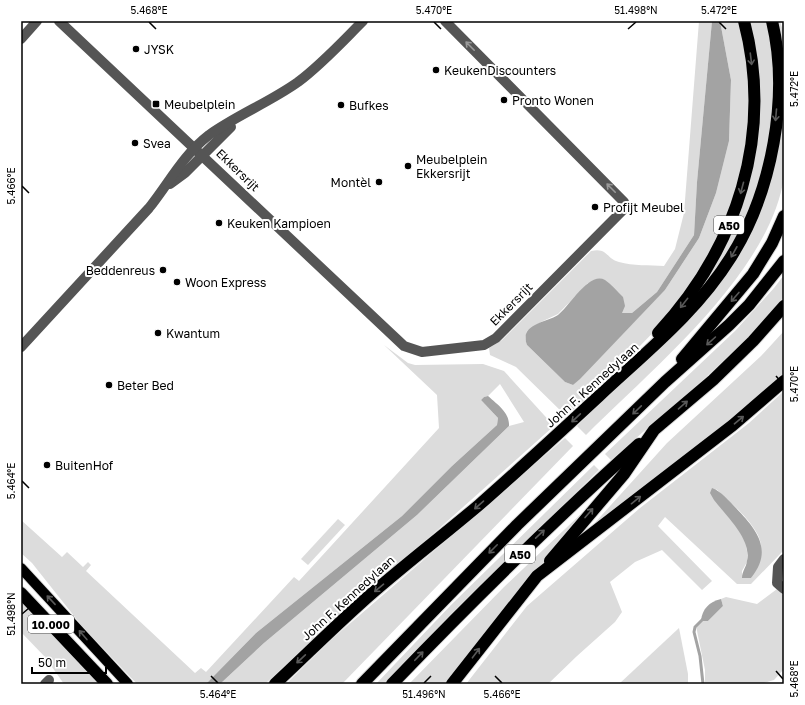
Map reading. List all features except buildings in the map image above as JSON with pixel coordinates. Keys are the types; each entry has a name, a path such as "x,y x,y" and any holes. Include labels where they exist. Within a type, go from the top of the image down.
{"highway":[{"name":"A50","path":"604,391 672,318 692,292 719,248 731,221 748,166 753,129 755,86 744,21"},
{"name":"John F. Kennedylaan","path":"275,684 363,602 529,461 604,391 639,361 702,299 731,257 745,232 759,200 770,164 779,85 775,34 772,21"},
{"name":"A50","path":"665,382 703,332 753,274 772,243 784,216"},
{"name":"A50","path":"362,684 517,524 665,382 729,325 749,305 784,261"},
{"name":"A50","path":"392,684 464,609 538,536 654,430 713,380 753,341 784,306"},
{"path":"452,684 537,576 588,538 661,479 734,425 784,381"},
{"name":"A50","path":"537,576 624,474 654,430"},
{"name":"10.000","path":"21,593 107,684"}],"main road":[{"name":"10.000","path":"21,568 128,684"}],"street":[{"path":"21,39 37,21"},
{"name":"Ekkersrijt","path":"59,21 404,346 418,351 484,346 500,335 623,210 624,202 445,21"},
{"name":"Ekkersrijt","path":"21,347 149,208 166,187 185,173 199,152 240,117 299,82 320,64 363,21"},
{"path":"784,559 778,567 777,583 784,589"}],"shaded area":[{"path":"699,21 712,21 697,182 694,235 657,292 632,313 622,314 588,283 558,314 527,331 525,338 527,345 565,382 573,385 665,290 699,238 716,193 729,141 731,80 720,21 741,21 752,83 750,129 738,190 715,247 669,316 609,378 566,416 516,367 490,355 489,348 502,340 591,251 597,250 604,252 615,261 624,263 664,266 675,249 684,213"},
{"path":"712,21 720,21 731,80 729,141 716,193 699,238 665,290 580,379 573,385 565,382 527,345 526,338 530,328 558,315 586,285 599,279 605,280 623,297 625,306 622,313 632,313 657,292 694,235 697,182"},
{"path":"747,21 767,21 770,36 774,82 771,133 766,163 742,230 698,296 695,293 752,161"},
{"path":"775,21 780,21 784,34 785,160 784,177 774,213 756,249 733,283 674,350 586,435 577,426 706,301 774,164"},
{"path":"784,275 784,297 744,341 706,377 611,460 605,454 735,331"},
{"path":"784,331 784,377 594,528 592,526 667,443 761,356"},
{"path":"384,345 408,363 415,365 483,364 504,371 554,426 434,533 354,601 265,684 220,684 264,643 417,515 509,426 524,422 500,384 488,396 481,400 498,418 497,425 452,466 402,516 256,633 206,684 137,684 82,626 32,563 21,553 21,520 62,557 67,552 83,567 88,562 91,565 86,571 195,673 201,668 206,672 294,577 299,581 439,428 437,395"},
{"path":"784,391 784,550 751,584 737,584 665,517 658,526 712,581 702,590 662,550 635,562 610,582 622,612 615,622 548,684 466,684 527,606 640,508 749,423","holes":["716,489 736,507 751,524 760,540 761,548 751,578 742,578 742,571 747,562 745,541"]},
{"path":"488,396 508,417 509,426 417,515 264,643 220,684 206,684 256,633 402,516 452,466 497,425 498,418 481,400"},
{"path":"565,438 573,446 342,684 286,684 332,639"},
{"path":"594,465 599,470 456,609 385,684 376,684 451,605"},
{"path":"712,488 725,496 750,524 760,540 762,549 761,558 758,568 751,578 742,578 748,553 746,544 737,528 714,500 710,493"},
{"path":"585,510 587,512 514,596 446,684 409,684 504,587"},
{"path":"338,519 345,525 308,565 301,559"},
{"path":"777,589 784,596 784,669 774,680 760,684 705,684 705,670 696,626 701,621 708,621 723,606 721,599 726,597 757,604"},
{"path":"721,599 723,606 708,621 701,621 703,613 707,607 713,602"},
{"path":"21,601 100,684 64,684 45,657 21,632"},
{"path":"679,628 688,674 688,684 619,684"}],"waterway":[{"path":"703,619 695,627 694,632 700,656 703,684"}],"place":[{"name":"JYSK","path":"136,49"},
{"name":"KeukenDiscounters","path":"436,70"},
{"name":"Pronto Wonen","path":"504,100"},
{"name":"Meubelplein","path":"156,104"},
{"name":"Bufkes","path":"341,105"},
{"name":"Svea","path":"135,143"},
{"name":"Meubelplein Ekkersrijt","path":"408,166"},
{"name":"Montèl","path":"379,182"},
{"name":"Profijt Meubel","path":"595,207"},
{"name":"Keuken Kampioen","path":"219,223"},
{"name":"Beddenreus","path":"163,270"},
{"name":"Woon Express","path":"177,282"},
{"name":"Kwantum","path":"158,333"},
{"name":"Beter Bed","path":"109,385"},
{"name":"BuitenHof","path":"47,465"}]}
